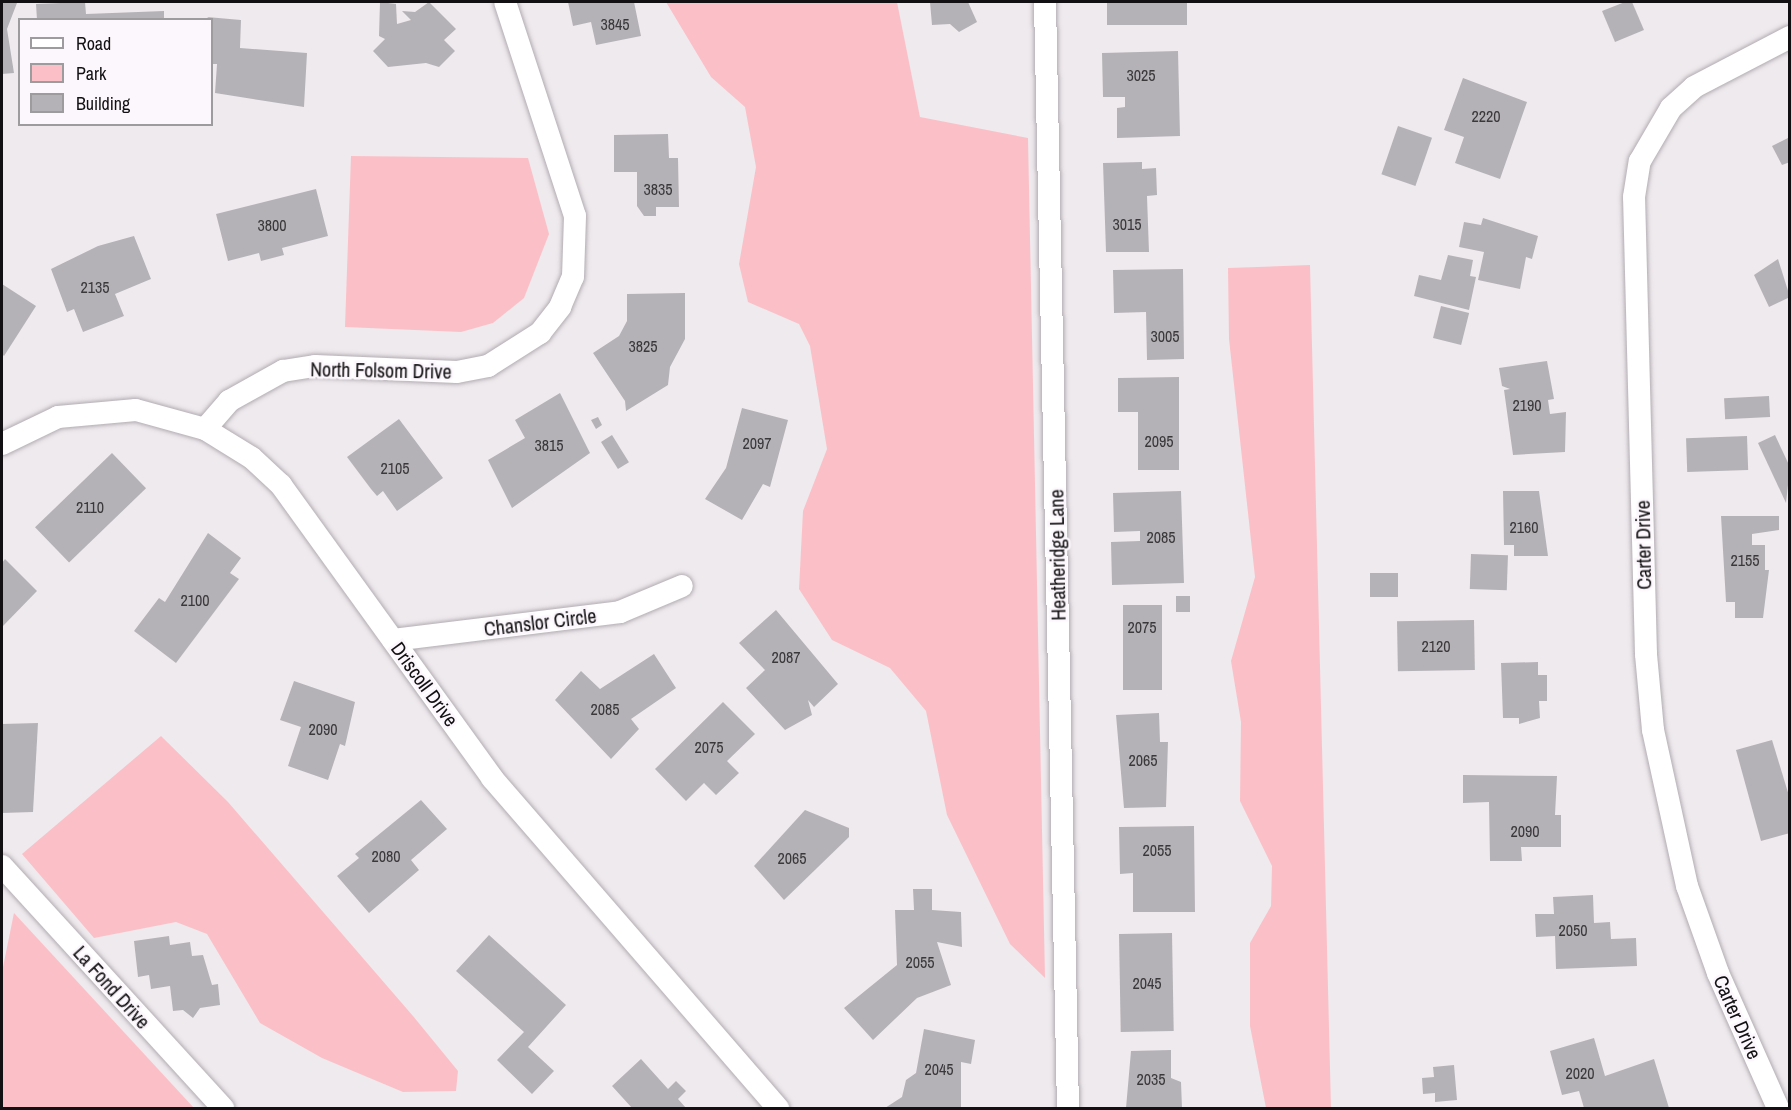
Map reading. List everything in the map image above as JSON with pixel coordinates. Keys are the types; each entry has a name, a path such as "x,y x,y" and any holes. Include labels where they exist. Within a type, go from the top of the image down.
{"street":[{"name":"North Folsom Drive","path":"205,429 229,401 283,371 315,366 457,372 488,366 540,333 560,308 573,277 575,216 505,2"},
{"name":"Heatheridge Lane","path":"1045,2 1068,1108"},
{"name":"Carter Drive","path":"1778,1108 1718,973 1687,886 1653,730 1646,642 1634,197 1640,161 1671,108 1694,87 1790,37"},
{"name":"Driscoll Drive","path":"2,444 58,417 97,410 136,410 205,429 281,485 393,640 558,858 707,1020 778,1108"},
{"name":"Chanslor Circle","path":"393,640 620,612 682,586"},
{"name":"La Fond Drive","path":"2,866 223,1108"}],"green space":[{"path":"666,2 897,2 920,117 1028,138 1045,978 1010,944 947,815 926,711 890,668 832,640 799,589 803,511 827,449 810,346 799,324 748,302 739,264 756,167 745,107 711,77"},
{"path":"351,156 528,158 549,234 524,298 493,323 461,332 345,327"},
{"path":"1310,265 1331,1108 1266,1108 1250,1026 1250,943 1271,906 1272,866 1240,801 1241,722 1231,661 1255,577 1229,339 1228,268"},
{"path":"161,736 228,802 413,1016 458,1071 456,1091 403,1092 322,1058 260,1023 207,934 176,922 94,938 22,854"},
{"path":"14,913 194,1108 2,1108 2,972"}],"building":[{"path":"2,2 17,3 7,29 14,73 2,74"},
{"path":"85,2 86,14 164,11 164,18 37,18 36,4"},
{"path":"380,2 396,4 397,24 411,20 402,11 415,12 429,2 456,29 444,40 455,51 439,67 426,63 388,67 373,51 385,39 379,36"},
{"path":"568,2 634,2 641,36 596,45 591,22 573,26"},
{"path":"930,2 968,2 977,22 959,32 950,24 932,25"},
{"path":"1107,2 1187,2 1187,25 1107,25"},
{"path":"1625,2 1632,2 1644,30 1615,42 1602,11"},
{"path":"207,17 241,20 240,48 307,53 304,107 215,93 217,64 213,64 213,18"},
{"path":"1178,51 1180,136 1117,138 1117,108 1125,107 1125,97 1103,97 1102,53"},
{"path":"1463,78 1527,102 1500,179 1455,163 1464,137 1444,130"},
{"path":"1398,126 1432,138 1415,186 1381,174"},
{"path":"668,134 669,158 678,158 679,207 656,207 656,216 644,216 637,206 637,172 614,172 614,135"},
{"path":"1790,137 1790,162 1782,165 1772,146"},
{"path":"1142,162 1142,169 1156,168 1157,195 1147,196 1149,252 1106,252 1103,163"},
{"path":"316,189 328,236 282,248 284,255 261,261 259,253 228,261 216,214"},
{"path":"1483,218 1538,236 1532,259 1526,257 1520,289 1478,280 1484,252 1459,247 1464,222 1481,225"},
{"path":"134,236 151,279 115,294 124,316 83,332 74,309 67,312 51,269 98,246"},
{"path":"1448,255 1473,260 1470,276 1476,277 1469,310 1414,296 1419,275 1441,280"},
{"path":"1778,259 1790,297 1769,307 1754,275"},
{"path":"1183,269 1184,359 1147,360 1146,312 1114,313 1113,270"},
{"path":"2,284 36,306 4,356 2,354"},
{"path":"685,293 685,339 670,367 668,385 626,411 625,401 593,353 619,336 627,321 627,294"},
{"path":"1441,306 1469,313 1461,345 1433,338"},
{"path":"1547,361 1554,399 1548,400 1550,414 1566,412 1565,452 1513,455 1504,390 1510,389 1502,386 1499,368"},
{"path":"1179,377 1179,470 1138,470 1138,412 1118,412 1118,378"},
{"path":"560,393 590,453 512,508 488,460 525,438 515,420"},
{"path":"1769,396 1770,417 1725,419 1724,398"},
{"path":"742,408 788,420 770,487 763,484 742,520 705,499 726,468"},
{"path":"598,417 602,425 596,429 591,420"},
{"path":"399,419 443,478 397,511 383,491 377,496 347,457"},
{"path":"612,435 629,462 618,469 601,442"},
{"path":"1775,435 1790,467 1786,503 1758,443"},
{"path":"1747,436 1748,470 1687,472 1686,438"},
{"path":"112,453 146,488 69,563 35,527"},
{"path":"1181,491 1184,583 1112,585 1111,542 1140,541 1140,531 1114,532 1113,493"},
{"path":"1503,491 1539,491 1548,556 1514,556 1514,545 1504,545"},
{"path":"1721,516 1779,516 1779,530 1752,534 1752,545 1765,545 1765,570 1769,570 1763,618 1735,618 1735,602 1726,602"},
{"path":"208,533 241,558 230,573 239,579 176,663 134,631 159,598 165,602"},
{"path":"1471,554 1508,555 1507,590 1470,589"},
{"path":"5,559 37,591 2,627 2,563"},
{"path":"1370,573 1398,573 1398,597 1370,597"},
{"path":"1176,596 1190,596 1190,612 1176,612"},
{"path":"1123,605 1162,605 1162,690 1123,690"},
{"path":"776,610 838,684 814,707 808,700 812,715 785,730 746,688 765,670 739,643"},
{"path":"1474,620 1475,670 1398,671 1397,621"},
{"path":"654,654 676,688 631,719 639,729 611,759 555,700 581,671 600,689"},
{"path":"1538,662 1538,675 1547,675 1547,701 1539,701 1540,718 1519,724 1519,718 1503,718 1501,663"},
{"path":"294,681 355,702 345,746 340,744 328,780 288,766 301,727 280,720"},
{"path":"723,702 755,734 727,761 739,773 716,795 704,783 686,801 655,769"},
{"path":"1159,713 1160,742 1168,742 1166,807 1124,808 1116,715"},
{"path":"38,723 33,812 2,813 2,724"},
{"path":"1772,740 1790,799 1790,833 1761,841 1736,750"},
{"path":"1463,775 1557,776 1555,815 1561,815 1561,847 1521,847 1522,861 1490,861 1489,802 1463,803"},
{"path":"421,800 447,829 411,860 419,870 369,913 337,876 359,858 355,854"},
{"path":"805,810 849,828 849,837 784,900 754,866"},
{"path":"1194,826 1195,912 1133,912 1133,873 1120,874 1119,827"},
{"path":"913,889 932,889 932,910 961,912 962,947 937,942 951,985 917,998 873,1040 844,1008 897,965 895,910 914,910"},
{"path":"1593,895 1594,923 1610,922 1611,939 1636,938 1637,966 1556,969 1555,936 1536,937 1535,914 1554,914 1553,897"},
{"path":"1172,933 1174,1031 1121,1032 1119,934"},
{"path":"489,935 566,1005 528,1047 554,1071 532,1094 497,1060 524,1032 456,971"},
{"path":"169,936 170,945 190,942 192,956 203,955 212,985 218,984 220,1005 200,1008 193,1018 183,1010 173,1011 170,986 151,989 149,975 138,977 134,941"},
{"path":"924,1029 975,1040 971,1064 961,1062 961,1108 885,1108 902,1097 906,1080 916,1073"},
{"path":"1594,1038 1605,1076 1654,1059 1669,1108 1584,1108 1579,1091 1562,1095 1550,1051"},
{"path":"1171,1050 1171,1078 1181,1082 1182,1108 1126,1108 1131,1051"},
{"path":"641,1059 668,1089 676,1081 686,1091 678,1099 686,1108 632,1108 612,1086"},
{"path":"1454,1065 1457,1100 1435,1102 1435,1093 1423,1094 1422,1078 1434,1077 1433,1067"}]}
